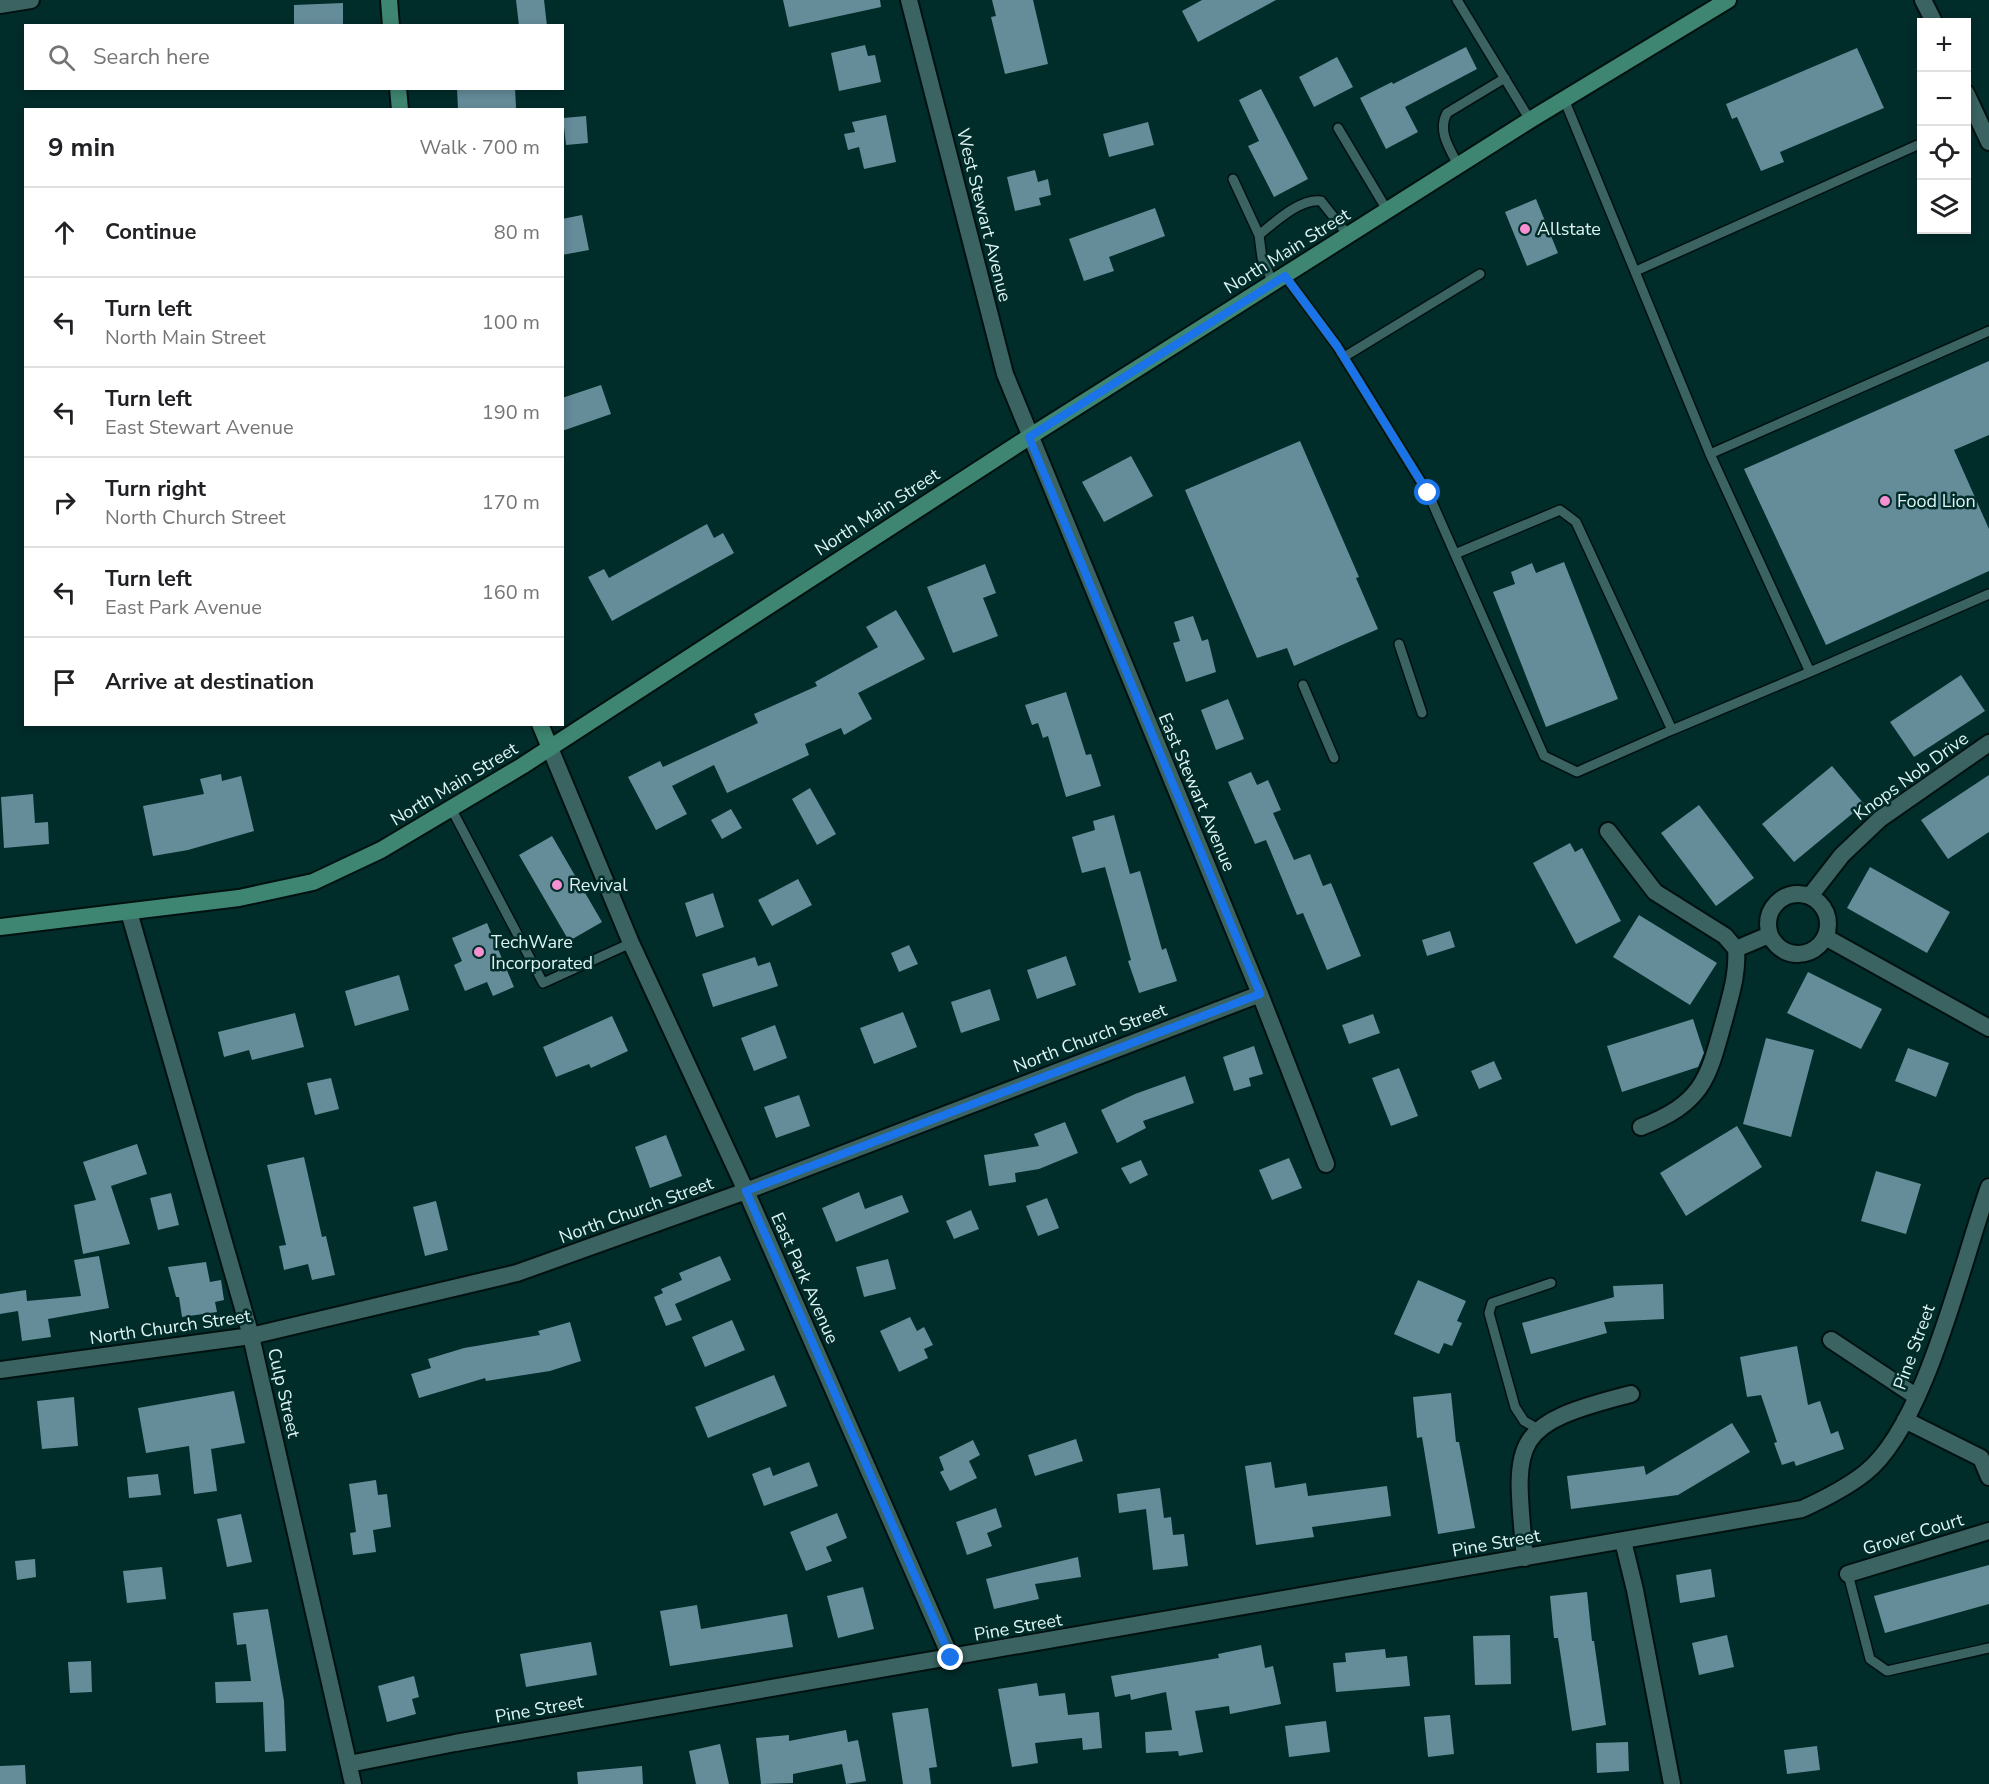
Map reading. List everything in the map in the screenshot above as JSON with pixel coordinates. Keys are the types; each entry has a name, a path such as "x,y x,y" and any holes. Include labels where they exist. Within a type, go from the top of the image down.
{"main road":[{"path":"390,0 391,24"},
{"name":"North Main Street","path":"0,927 239,898 313,882 381,850 550,748 1029,437 1458,165 1728,0"},
{"path":"398,90 400,108"},
{"path":"541,726 550,748"}],"street":[{"path":"0,5 31,0"},
{"name":"West Stewart Avenue","path":"909,0 1005,374 1029,437"},
{"path":"1923,0 1932,18"},
{"path":"1972,121 1989,142"},
{"name":"East Stewart Avenue","path":"1029,437 1260,994 1326,1164"},
{"name":"Knops Nob Drive","path":"1810,896 1842,855 1880,819 1989,743"},
{"name":"East Park Avenue","path":"550,748 631,943 746,1191 951,1658"},
{"path":"1608,831 1655,892 1725,936 1736,949 1734,983 1709,1073 1681,1108 1641,1126"},
{"path":"1799,894 1810,896 1824,907 1830,928 1827,938 1815,948 1794,953 1776,944 1769,935 1768,916 1779,900 1799,894"},
{"name":"Culp Street","path":"129,912 251,1336 353,1784"},
{"path":"1736,949 1769,935"},
{"path":"1827,938 1989,1028"},
{"name":"North Church Street","path":"0,1370 251,1336 517,1274 746,1191 1260,994"},
{"name":"Pine Street","path":"349,1764 467,1741 1802,1509 1834,1494 1867,1472 1896,1436 1917,1397 1961,1277 1989,1187"},
{"path":"1831,1340 1917,1397"},
{"path":"1525,1558 1518,1484 1519,1463 1524,1446 1538,1429 1596,1403 1631,1394"},
{"path":"1905,1420 1985,1455 1989,1477"},
{"name":"Grover Court","path":"1848,1574 1989,1531"},
{"path":"1623,1541 1635,1590 1672,1784"}],"lane":[{"path":"1457,0 1530,120"},
{"path":"1458,165 1445,138 1442,122 1447,113 1505,78"},
{"path":"1564,99 1710,454 1810,672"},
{"path":"1338,128 1388,210"},
{"path":"1636,271 1917,145"},
{"path":"1233,179 1259,235 1262,258 1344,357 1428,493 1544,756 1577,772 1989,594"},
{"path":"1259,235 1276,220 1316,200 1325,203 1348,235"},
{"path":"1344,357 1480,274"},
{"path":"1710,454 1989,331"},
{"path":"1455,554 1560,510 1576,522 1672,730"},
{"path":"1400,644 1422,713"},
{"path":"1303,685 1334,758"},
{"path":"451,808 543,983 631,943"},
{"path":"1538,1429 1524,1421 1515,1407 1489,1313 1492,1303 1551,1283"},
{"path":"1848,1574 1870,1659 1887,1671 1989,1648"}],"building":[{"path":"516,0 544,0 547,24 519,24"},
{"path":"783,0 880,0 881,7 789,27"},
{"path":"992,0 1033,0 1048,64 1005,74 991,17 996,16"},
{"path":"1202,0 1276,0 1198,42 1182,11"},
{"path":"343,3 343,24 294,24 294,5"},
{"path":"865,45 868,56 875,55 881,82 839,91 831,53"},
{"path":"1466,47 1477,69 1405,107 1418,132 1386,149 1360,98"},
{"path":"1857,48 1884,108 1780,152 1784,162 1761,171 1737,117 1732,119 1726,104"},
{"path":"1337,57 1353,87 1314,107 1299,77"},
{"path":"1261,89 1308,179 1274,197 1248,146 1259,141 1239,100"},
{"path":"457,90 515,90 516,108 458,108"},
{"path":"886,115 896,162 864,169 859,147 848,150 844,134 855,132 852,122"},
{"path":"586,116 588,143 566,145 564,118"},
{"path":"1148,122 1154,145 1109,157 1103,134"},
{"path":"1035,170 1038,182 1048,179 1051,195 1039,198 1041,205 1015,211 1007,177"},
{"path":"1536,199 1558,253 1527,266 1505,212"},
{"path":"1155,208 1165,236 1109,257 1114,271 1084,281 1069,239"},
{"path":"582,215 589,250 564,255 564,219"},
{"path":"1989,361 1989,435 1954,450 1989,529 1989,571 1826,645 1744,469"},
{"path":"601,385 611,414 564,430 564,397"},
{"path":"1300,441 1359,577 1356,578 1378,629 1294,666 1287,648 1257,658 1185,490"},
{"path":"1131,456 1153,496 1104,522 1082,482"},
{"path":"707,524 714,538 723,533 734,553 612,621 588,577 604,569 609,578"},
{"path":"1564,562 1618,699 1546,727 1493,592 1515,584 1511,572 1532,563 1536,573"},
{"path":"985,564 996,593 983,598 998,636 953,653 927,587"},
{"path":"896,610 925,659 858,693 872,719 844,735 841,728 805,744 809,755 727,793 714,765 672,786 687,814 656,830 628,777 660,761 663,767 758,723 754,714 817,686 815,682 878,647 866,627"},
{"path":"1193,616 1202,641 1208,639 1216,672 1186,682 1173,643 1180,641 1174,622"},
{"path":"1961,675 1985,711 1914,757 1890,722"},
{"path":"1066,692 1086,755 1091,754 1101,786 1066,797 1048,736 1043,738 1038,723 1032,725 1025,705"},
{"path":"1228,699 1244,739 1216,750 1201,710"},
{"path":"1832,766 1864,804 1794,862 1762,824"},
{"path":"1251,772 1257,785 1268,780 1281,810 1273,813 1294,860 1310,854 1323,886 1331,883 1361,956 1327,970 1303,913 1297,915 1266,840 1255,844 1228,782"},
{"path":"221,774 222,781 241,776 254,831 188,850 153,856 143,806 204,794 200,779"},
{"path":"1989,775 1989,832 1948,859 1921,820"},
{"path":"810,788 836,834 817,845 792,799"},
{"path":"33,794 35,823 48,822 49,844 4,848 1,797"},
{"path":"1699,805 1754,878 1716,906 1661,833"},
{"path":"731,809 742,828 722,839 711,820"},
{"path":"1114,815 1130,874 1140,871 1162,950 1166,948 1177,981 1139,993 1128,961 1131,960 1105,867 1082,873 1072,837 1095,830 1093,821"},
{"path":"552,836 602,922 569,941 519,855"},
{"path":"1570,843 1575,852 1582,848 1621,921 1576,944 1533,863"},
{"path":"1870,867 1950,912 1927,953 1847,908"},
{"path":"798,879 812,905 772,926 758,900"},
{"path":"713,893 724,927 696,937 685,903"},
{"path":"1639,915 1717,963 1690,1005 1613,957"},
{"path":"487,923 514,987 493,996 487,982 465,991 454,965 462,961 452,938"},
{"path":"1450,931 1455,947 1427,956 1422,940"},
{"path":"909,945 918,964 899,972 891,953"},
{"path":"1066,956 1076,985 1037,999 1027,970"},
{"path":"755,957 758,966 770,962 778,986 713,1007 702,974"},
{"path":"1808,972 1882,1009 1861,1049 1787,1013"},
{"path":"399,975 409,1010 355,1026 345,991"},
{"path":"990,989 1000,1020 961,1033 951,1002"},
{"path":"903,1012 917,1047 874,1064 860,1028"},
{"path":"295,1013 304,1047 252,1060 249,1050 224,1057 218,1032"},
{"path":"1373,1014 1380,1033 1349,1044 1342,1025"},
{"path":"612,1016 628,1051 591,1068 589,1064 556,1077 543,1047"},
{"path":"1693,1019 1704,1053 1698,1067 1622,1092 1607,1046"},
{"path":"775,1025 787,1058 754,1071 741,1038"},
{"path":"1766,1038 1814,1050 1791,1137 1743,1124"},
{"path":"1254,1046 1263,1074 1249,1078 1251,1086 1234,1091 1223,1057"},
{"path":"1908,1048 1949,1063 1936,1097 1895,1081"},
{"path":"1494,1061 1502,1079 1479,1089 1471,1071"},
{"path":"1399,1068 1418,1116 1391,1126 1372,1078"},
{"path":"1185,1076 1194,1103 1143,1121 1146,1128 1117,1143 1101,1110 1135,1094"},
{"path":"331,1078 339,1109 315,1115 307,1083"},
{"path":"799,1095 810,1126 776,1138 764,1107"},
{"path":"1065,1122 1078,1153 1039,1169 1015,1173 1016,1182 989,1186 984,1155 1039,1146 1034,1134"},
{"path":"1737,1126 1762,1167 1686,1216 1660,1173"},
{"path":"666,1135 682,1176 650,1188 635,1147"},
{"path":"137,1144 147,1174 111,1186 130,1244 83,1254 74,1205 96,1200 83,1162"},
{"path":"304,1157 322,1237 326,1236 335,1275 312,1280 308,1264 284,1270 279,1246 286,1245 267,1165"},
{"path":"1289,1158 1302,1188 1272,1200 1259,1170"},
{"path":"1141,1160 1148,1175 1130,1184 1121,1168"},
{"path":"1876,1171 1921,1184 1906,1234 1861,1221"},
{"path":"859,1192 865,1209 902,1195 909,1212 836,1242 822,1208"},
{"path":"171,1193 179,1225 158,1230 150,1198"},
{"path":"1047,1198 1059,1228 1038,1236 1026,1206"},
{"path":"436,1201 448,1250 425,1256 413,1207"},
{"path":"971,1210 979,1229 954,1239 946,1221"},
{"path":"99,1256 109,1308 48,1319 51,1337 22,1341 18,1311 0,1314 0,1294 26,1290 27,1301 81,1296 74,1260"},
{"path":"720,1256 731,1280 675,1304 682,1320 666,1326 654,1297 663,1293 661,1289 682,1280 679,1273"},
{"path":"888,1259 896,1289 864,1297 856,1267"},
{"path":"206,1262 210,1282 221,1280 224,1300 215,1302 217,1312 182,1317 179,1297 176,1297 168,1267"},
{"path":"1418,1280 1466,1301 1457,1321 1462,1323 1452,1346 1444,1343 1439,1354 1394,1334"},
{"path":"1663,1284 1664,1319 1604,1322 1607,1333 1531,1354 1522,1323 1614,1297 1613,1286"},
{"path":"910,1317 917,1331 924,1327 933,1345 924,1349 928,1358 899,1372 880,1331"},
{"path":"732,1320 745,1350 705,1367 692,1337"},
{"path":"570,1322 581,1361 550,1371 486,1381 485,1378 419,1398 411,1374 431,1368 428,1359 464,1348 540,1335 538,1331"},
{"path":"1797,1346 1808,1405 1820,1401 1831,1434 1838,1431 1844,1449 1796,1466 1794,1461 1782,1465 1774,1443 1777,1442 1761,1395 1747,1397 1740,1357"},
{"path":"774,1375 787,1406 708,1438 695,1407"},
{"path":"234,1391 245,1443 211,1449 217,1491 194,1494 189,1446 146,1453 138,1408"},
{"path":"1451,1393 1456,1442 1459,1442 1475,1528 1438,1534 1422,1437 1417,1438 1413,1397"},
{"path":"74,1397 78,1446 42,1449 37,1401"},
{"path":"1732,1423 1750,1452 1678,1495 1571,1509 1567,1476 1644,1466 1646,1475"},
{"path":"1076,1439 1083,1461 1035,1476 1028,1455"},
{"path":"973,1440 980,1455 969,1461 977,1478 950,1491 940,1472 944,1470 939,1457"},
{"path":"809,1462 818,1486 764,1506 752,1474 770,1467 773,1476"},
{"path":"1271,1462 1275,1488 1306,1483 1308,1496 1387,1486 1391,1516 1312,1527 1314,1537 1256,1545 1245,1466"},
{"path":"158,1474 161,1495 129,1498 127,1477"},
{"path":"376,1480 378,1495 387,1494 391,1527 373,1530 376,1552 353,1555 350,1533 356,1532 349,1484"},
{"path":"1160,1488 1164,1518 1171,1517 1173,1535 1184,1534 1188,1566 1153,1570 1146,1509 1119,1513 1117,1494"},
{"path":"996,1508 1002,1527 987,1533 992,1546 967,1555 956,1522"},
{"path":"837,1513 847,1538 826,1547 832,1561 806,1571 790,1532"},
{"path":"241,1514 252,1562 227,1567 217,1519"},
{"path":"1078,1557 1081,1577 1035,1584 1039,1599 994,1609 986,1579"},
{"path":"35,1559 36,1577 17,1580 15,1561"},
{"path":"1989,1565 1989,1604 1885,1633 1874,1596"},
{"path":"162,1567 166,1599 127,1603 123,1571"},
{"path":"1711,1569 1715,1597 1680,1603 1676,1575"},
{"path":"863,1587 874,1629 838,1638 827,1596"},
{"path":"1587,1592 1592,1641 1594,1641 1606,1725 1572,1731 1558,1638 1554,1638 1550,1596"},
{"path":"697,1605 701,1629 787,1614 793,1647 670,1666 660,1611"},
{"path":"268,1609 284,1701 286,1751 265,1752 263,1702 216,1703 215,1682 251,1681 246,1644 237,1645 233,1613"},
{"path":"1510,1635 1511,1684 1475,1685 1473,1636"},
{"path":"1727,1635 1734,1667 1699,1675 1692,1643"},
{"path":"591,1642 597,1675 526,1687 520,1654"},
{"path":"1261,1645 1265,1668 1273,1666 1281,1704 1230,1714 1229,1706 1195,1711 1203,1752 1179,1756 1178,1751 1146,1753 1145,1732 1172,1730 1166,1692 1131,1700 1130,1694 1115,1697 1111,1676 1219,1658 1218,1654"},
{"path":"1385,1649 1386,1658 1407,1656 1410,1686 1336,1692 1333,1663 1346,1662 1345,1653"},
{"path":"91,1661 92,1692 70,1693 68,1662"},
{"path":"414,1676 419,1697 412,1699 416,1714 387,1722 378,1686"},
{"path":"1037,1683 1039,1696 1065,1693 1068,1715 1099,1712 1102,1748 1083,1750 1082,1738 1035,1743 1038,1763 1012,1767 998,1689"},
{"path":"928,1708 937,1767 929,1768 931,1784 903,1784 892,1713"},
{"path":"1450,1715 1454,1754 1428,1757 1424,1717"},
{"path":"1326,1721 1330,1752 1289,1757 1285,1726"},
{"path":"846,1730 848,1742 858,1740 866,1781 846,1784 842,1764 793,1774 793,1783 761,1784 756,1738 789,1735 789,1741"},
{"path":"1628,1742 1629,1771 1597,1773 1596,1743"},
{"path":"720,1744 729,1784 696,1784 689,1751"},
{"path":"1817,1746 1820,1770 1787,1774 1784,1750"},
{"path":"25,1765 26,1784 0,1784 0,1766"},
{"path":"642,1766 643,1784 578,1784 577,1772"}],"place":[{"name":"Allstate","path":"1525,229"},
{"name":"Food Lion","path":"1885,501"},
{"name":"Revival","path":"557,885"},
{"name":"TechWare Incorporated","path":"479,952"}],"route":[{"path":"951,1658 746,1191 1260,994 1029,437 1285,276 1337,346 1428,493"}]}
